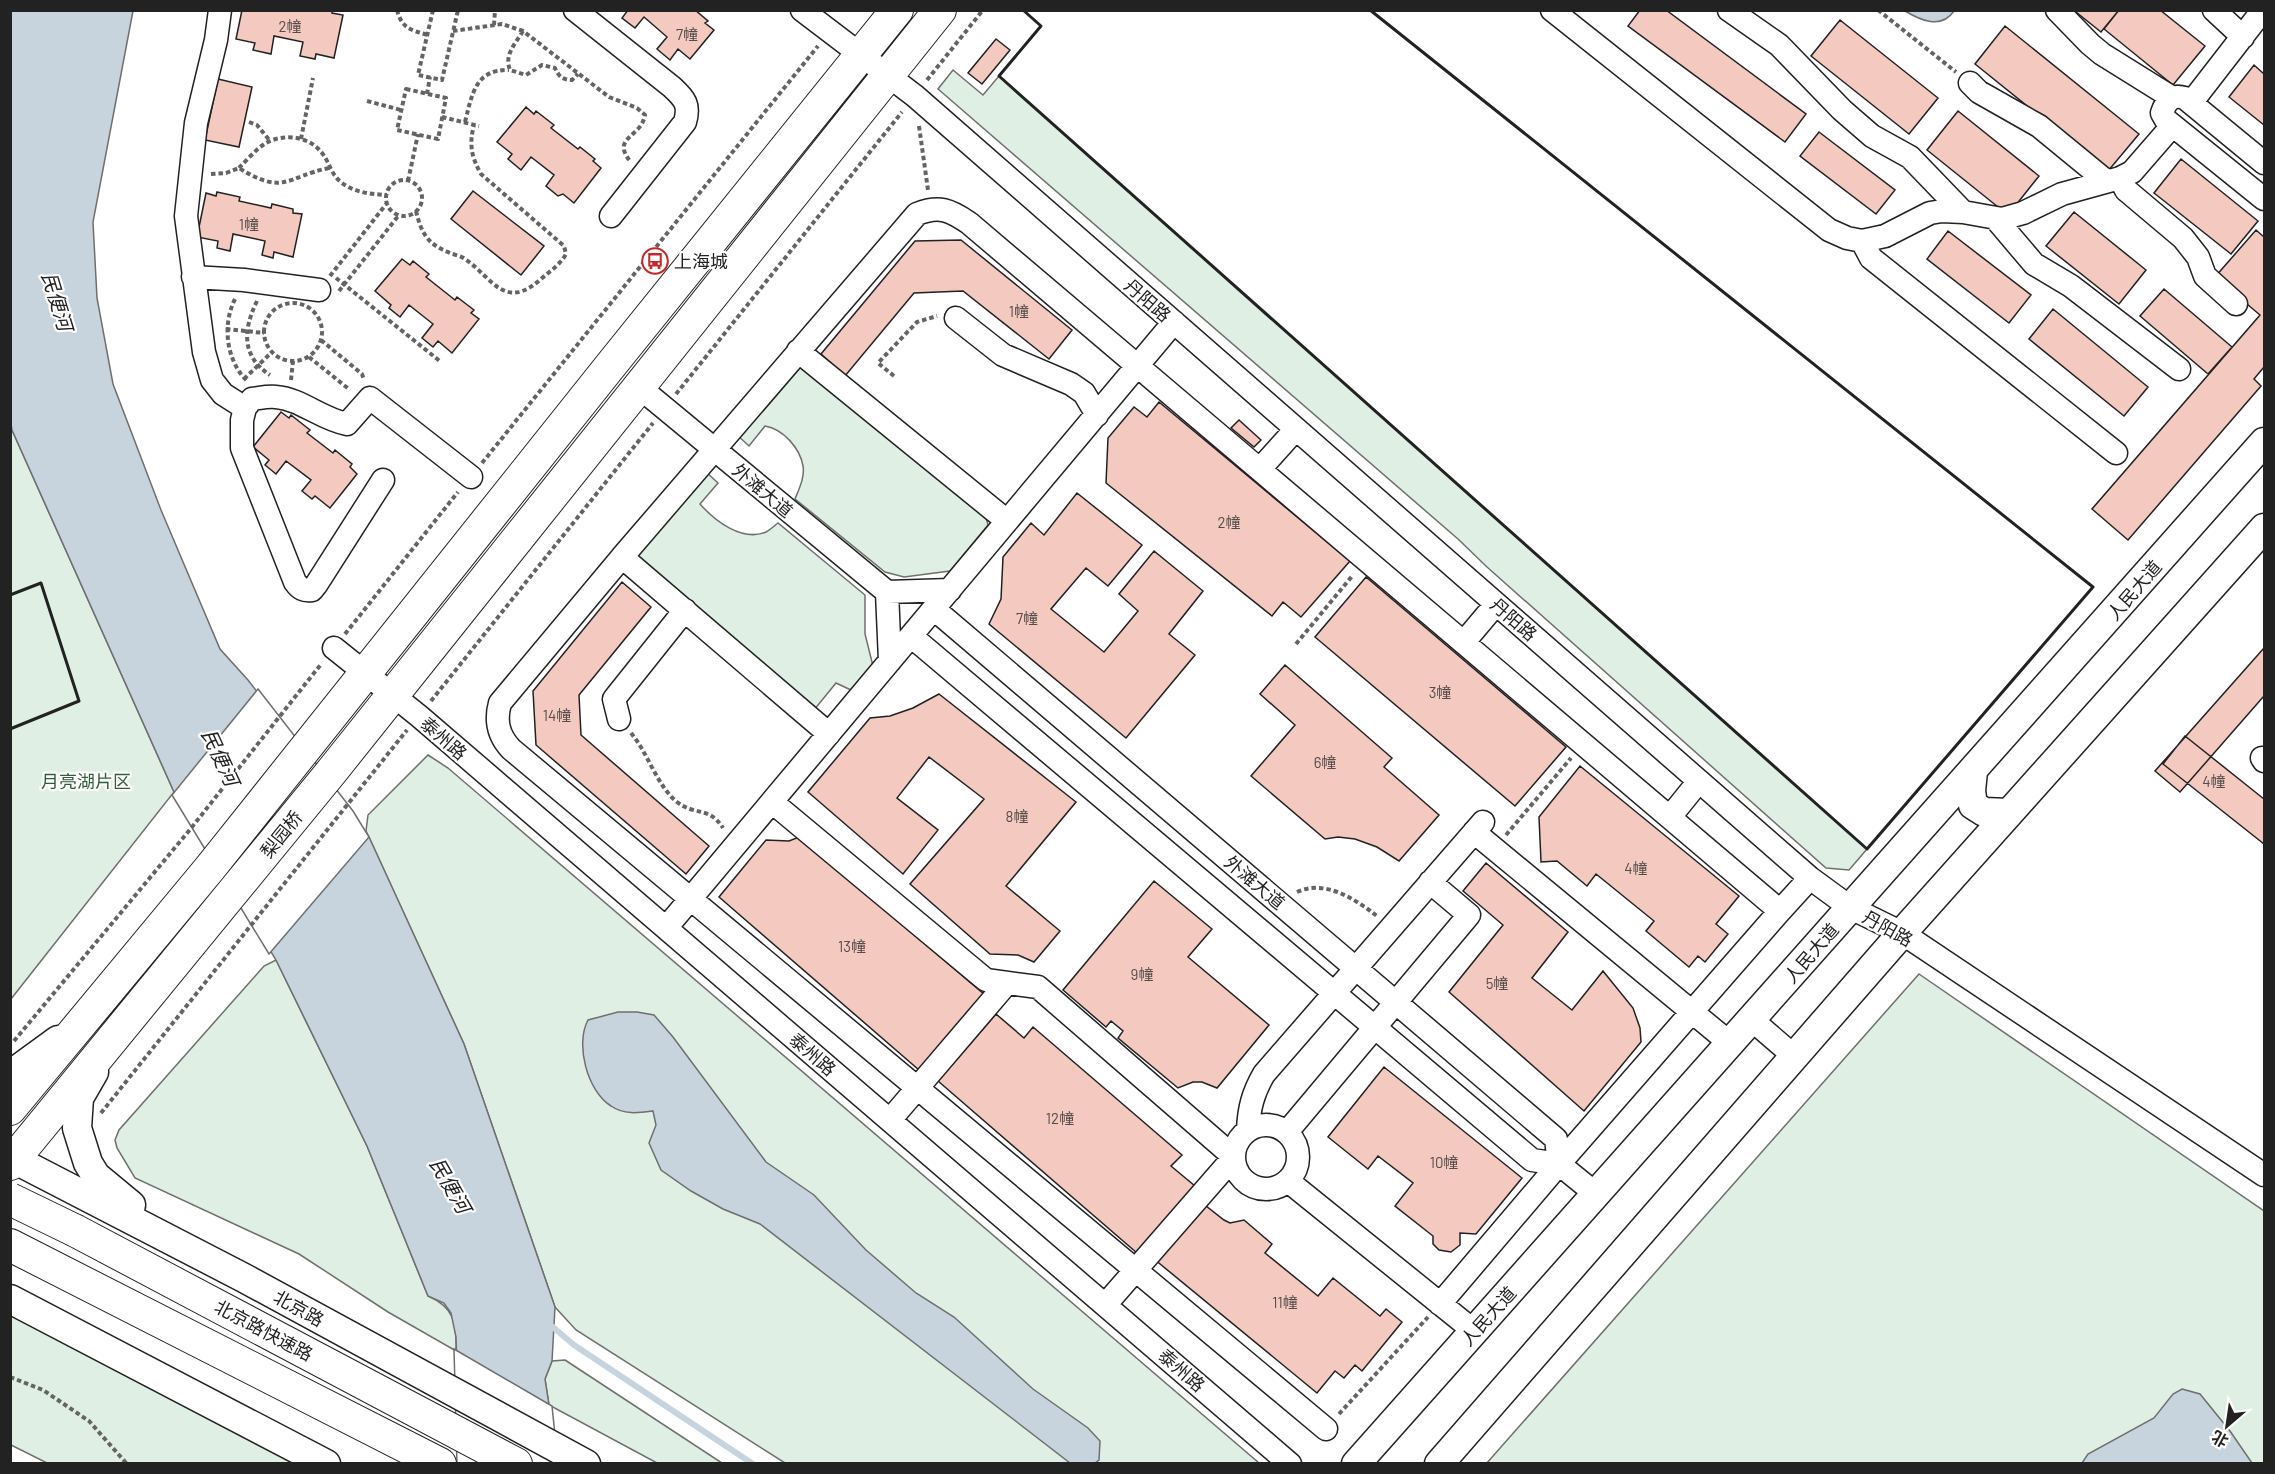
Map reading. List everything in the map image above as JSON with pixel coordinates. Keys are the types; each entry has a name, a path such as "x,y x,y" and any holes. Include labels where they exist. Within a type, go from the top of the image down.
{"highway":[{"name":"梨园桥","path":"10,1109 210,868 603,374 897,10"},
{"name":"梨园桥","path":"12,1160 332,771 940,10"},
{"name":"北京路快速路","path":"10,1199 76,1231 516,1464"},
{"name":"北京路快速路","path":"10,1245 440,1464"}],"main road":[{"name":"人民大道","path":"1356,1464 2265,442"},
{"path":"1439,1464 1902,933 2265,528"},
{"path":"1973,771 1971,791 1973,805 1984,812 2009,813"},
{"path":"10,1075 88,1016"},
{"path":"110,1043 79,1098 77,1128 88,1163 96,1176 119,1196 244,1278"},
{"name":"北京路","path":"12,1160 244,1278 586,1464"},
{"path":"10,1299 326,1464"},
{"path":"10,1305 47,1318"}],"street":[{"path":"220,10 216,40 196,123 190,172 186,216 193,277 204,352 212,380 236,402 242,420 242,448 295,582 300,588 305,591 312,590 316,585 383,480"},
{"path":"575,10 685,98 688,110 685,122 611,216"},
{"name":"丹阳路","path":"802,10 915,96 1810,878 1851,908 1902,933 2265,1175"},
{"path":"1552,10 1829,230 1862,241 1885,236 1930,213 1963,212 2002,219 2023,213 2062,194 2132,172 2172,126"},
{"path":"1729,10 1779,45 1842,110 1872,136 1910,158 1963,212"},
{"path":"2057,10 2102,54 2181,100 2265,163"},
{"path":"2214,10 2256,28 2181,100 2165,104 2162,113 2172,126 2265,199"},
{"path":"1970,83 1986,97 2038,126 2113,179 2183,238 2198,257 2205,276 2236,304"},
{"path":"1326,1429 512,749 503,740 498,729 496,716 500,704 622,556 909,222 917,214 930,208 954,213 969,223 1780,910"},
{"path":"1995,218 2034,264 2071,286 2179,369"},
{"path":"1862,241 1871,258 2116,453"},
{"path":"193,277 254,281 324,294"},
{"path":"956,318 1003,355 1071,384 1084,393 1096,415"},
{"path":"666,928 1174,322"},
{"path":"798,351 1007,521"},
{"name":"外滩大道","path":"639,387 887,592"},
{"path":"236,402 273,396 288,399 333,421 347,424 370,398 471,477"},
{"path":"1260,469 1296,429"},
{"path":"622,556 829,734"},
{"path":"890,661 887,592 950,590"},
{"path":"1464,642 1496,604"},
{"name":"外滩大道","path":"934,609 1556,1138 1559,1164"},
{"path":"619,719 614,699 685,610"},
{"name":"外滩大道","path":"911,636 1532,1160 1559,1164 1596,1194"},
{"name":"泰州路","path":"334,648 392,694 1290,1464"},
{"path":"1670,817 1699,782"},
{"path":"772,802 986,980 1038,987 1234,1157"},
{"path":"1248,1130 1249,1107 1264,1074 1478,827 1494,849 1731,1044"},
{"path":"1440,1304 1559,1164 1810,878"},
{"path":"1287,1132 1469,915 1430,882"},
{"path":"890,1120 1007,983"},
{"path":"1752,1020 1795,1057"},
{"path":"1257,1126 1278,1127 1294,1140 1299,1162 1288,1181 1279,1187 1258,1188 1248,1184 1240,1176 1234,1157 1240,1137 1248,1130 1257,1126"},
{"path":"1106,1304 1234,1157"},
{"path":"1288,1181 1474,1331"}],"path":[{"path":"397,10 400,21 407,28 428,35"},
{"path":"433,10 418,75 442,80 458,10"},
{"path":"494,25 495,10"},
{"path":"1878,10 1970,83"},
{"path":"453,31 502,24 523,31 609,97 637,108 645,115 644,123 637,132 626,139 623,146 624,153 645,173"},
{"path":"510,70 507,62 509,54 523,31"},
{"path":"10,1045 188,832 830,31"},
{"path":"465,122 472,95 482,78 499,70 510,70 526,75 542,65 555,68 564,80 572,80 578,74"},
{"path":"427,94 430,77"},
{"path":"301,139 313,78"},
{"path":"406,89 427,94 446,98 438,139 397,130 406,89"},
{"path":"915,96 930,208"},
{"path":"367,101 401,110"},
{"path":"416,212 419,226 426,239 448,253 463,257 494,286 505,291 517,293 526,290 561,262 566,254 564,246 481,174 472,159 470,141 477,125 442,117"},
{"path":"249,122 256,125 270,141"},
{"path":"408,181 418,134"},
{"path":"190,172 213,174 239,168 264,144 292,137 314,145 322,153 331,173 342,183 356,191 387,195"},
{"path":"239,168 263,182 279,183 329,168"},
{"path":"387,203 399,215 405,216 416,212 420,207 422,195 416,185 408,181 394,183 390,187 387,203 324,294 318,317 323,330 321,340 314,352 299,361 289,361 272,352 266,343 264,333 265,323 270,314 287,303 324,294 344,284 399,215"},
{"path":"254,281 230,308 228,329 231,354 244,379 266,397"},
{"path":"254,281 246,331 249,352 258,366 269,375 290,383"},
{"path":"318,317 324,294 344,284"},
{"path":"344,284 441,362"},
{"path":"894,376 878,363 917,322 939,315 956,318"},
{"path":"200,326 264,333"},
{"path":"321,340 362,374 370,398"},
{"path":"236,402 244,379 272,352"},
{"path":"309,357 346,388 370,398"},
{"path":"1296,644 1366,559"},
{"path":"619,719 642,747 666,792 686,808 712,814 735,846"},
{"path":"1494,849 1584,744"},
{"path":"80,1139 329,827"},
{"path":"1277,901 1304,889 1330,890 1346,894 1392,927"},
{"path":"1326,1429 1440,1304"},
{"path":"10,1377 43,1390 89,1421 127,1464"}],"green space":[{"path":"953,70 983,95 999,76 1867,849 1849,870 1826,868 1458,539 938,89"},
{"path":"796,366 804,367 985,514 988,525 950,571 904,577 885,572 795,499 802,479 803,466 790,440 778,431 765,426 749,446 737,435"},
{"name":"月亮湖片区","path":"10,419 12,430 174,792 11,999"},
{"path":"705,471 718,483 700,504 713,517 730,528 748,534 766,532 778,523 865,595 865,634 873,666 851,690 836,683 814,710 642,562 637,554"},
{"path":"428,755 448,768 1259,1463 785,1463 576,1330 555,1307 464,1044 366,831 368,815"},
{"path":"276,960 367,1146 428,1296 443,1305 452,1317 456,1332 456,1351 388,1312 299,1254 135,1178 117,1148 115,1140 119,1130 264,966"},
{"path":"1919,974 2264,1211 2264,1463 1486,1464"},
{"path":"10,1314 297,1463 47,1463 11,1445"},
{"path":"565,1360 722,1463 657,1463 549,1405 545,1379 552,1361"}],"water":[{"name":"民便河","path":"10,11 133,11 93,222 97,298 113,384 161,510 220,649 248,680 369,837 464,1044 555,1307 552,1361 545,1379 549,1405 460,1463 456,1337 451,1313 444,1303 428,1296 367,1146 276,960 174,792 12,430 10,419"},
{"path":"1905,11 1954,11 1943,20 1930,22"},
{"path":"618,1012 654,1015 766,1162 814,1195 866,1250 916,1293 954,1317 1033,1389 1088,1428 1100,1441 1099,1460 1095,1463 1070,1463 760,1224 723,1209 691,1191 661,1170 649,1143 656,1125 653,1111 626,1112 611,1106 595,1090 586,1066 583,1041 588,1020"},
{"path":"2182,1389 2200,1394 2252,1463 2082,1463 2088,1454 2154,1418 2173,1394"}],"pier":[{"path":"258,689 353,811 369,837 269,954 172,795"},
{"path":"454,1349 552,1406 558,1464 457,1464"}],"building":[{"path":"242,10 332,10 332,13 343,15 334,58 316,54 315,59 300,56 303,42 274,36 271,54 253,50 255,43 236,39"},
{"path":"628,10 695,10 708,21 705,23 714,30 690,59 678,49 670,60 657,49 667,37 644,17 635,28 622,18"},
{"path":"1640,10 1666,10 1806,114 1785,142 1628,26"},
{"path":"2077,10 2119,10 2101,32 2076,12"},
{"path":"2119,10 2160,10 2205,46 2173,85 2104,29"},
{"path":"1840,20 1938,98 1909,134 1811,56"},
{"path":"2005,26 2139,134 2108,171 1975,64"},
{"path":"996,39 1010,50 982,84 968,73"},
{"path":"2254,65 2264,74 2264,125 2229,97"},
{"path":"218,79 252,87 239,147 205,140"},
{"path":"526,107 534,114 536,111 554,125 551,128 595,159 593,161 601,168 574,203 563,194 558,196 546,186 554,175 531,157 521,170 508,159 512,154 497,142"},
{"path":"1958,111 2039,176 2008,215 1927,150"},
{"path":"1819,132 1895,190 1876,214 1800,156"},
{"path":"2181,159 2258,221 2231,254 2154,193"},
{"path":"473,191 544,246 521,275 451,219"},
{"path":"217,192 240,197 239,201 271,208 272,204 293,209 293,213 302,214 293,257 274,252 273,258 262,255 265,241 233,234 230,251 217,248 218,241 197,237 206,193 216,196"},
{"path":"2074,212 2146,270 2119,304 2046,246"},
{"path":"2256,230 2264,237 2264,367 2254,379 2261,386 2128,540 2092,509 2260,315 2215,277"},
{"path":"1948,231 2031,295 2009,323 1927,259"},
{"path":"961,240 1072,330 1049,359 963,291 914,293 845,376 821,354 915,241"},
{"path":"402,259 410,265 413,261 429,274 426,277 455,300 457,297 474,310 471,313 479,319 452,353 438,341 433,347 422,338 433,324 409,305 400,317 389,308 391,305 375,291"},
{"path":"2164,289 2232,347 2208,374 2140,316"},
{"path":"2053,309 2148,387 2124,416 2029,339"},
{"path":"1159,402 1350,561 1301,617 1283,602 1272,616 1106,483 1108,438 1134,407 1147,417"},
{"path":"281,412 289,418 291,415 310,430 307,433 333,453 335,450 352,464 350,467 357,474 330,508 315,496 312,499 302,491 311,480 286,461 276,474 265,465 269,460 253,447"},
{"path":"1239,420 1261,440 1254,447 1231,428"},
{"path":"1077,493 1142,545 1108,586 1086,568 1051,609 1104,652 1138,611 1119,594 1154,551 1203,591 1169,634 1195,655 1126,738 989,624 1001,599 1003,557 1031,523 1044,535"},
{"path":"1366,577 1566,747 1515,806 1315,637"},
{"path":"622,582 651,607 579,695 581,735 709,846 686,874 536,745 533,691"},
{"path":"2264,648 2264,696 2180,792 2155,771"},
{"path":"1285,665 1392,758 1384,767 1439,815 1399,861 1377,847 1355,839 1338,837 1325,839 1251,776 1295,725 1260,694"},
{"path":"939,694 1076,802 1006,886 1060,931 1034,962 1018,955 990,954 910,884 984,799 929,757 897,798 938,830 903,874 808,792 870,718 890,716 913,708"},
{"path":"2185,736 2264,799 2264,844 2163,764"},
{"path":"1580,766 1739,896 1716,924 1728,934 1705,962 1698,956 1689,967 1646,931 1654,921 1596,874 1587,886 1557,861 1541,862 1539,817"},
{"path":"799,837 985,995 919,1070 719,897 766,840 789,841"},
{"path":"1486,863 1568,932 1532,978 1572,1010 1603,971 1633,1008 1640,1028 1641,1042 1584,1111 1449,992 1503,925 1463,891"},
{"path":"1154,881 1212,929 1188,957 1269,1025 1217,1088 1202,1082 1193,1082 1178,1088 1118,1038 1123,1031 1111,1021 1106,1027 1063,990"},
{"path":"996,1014 1024,1038 1033,1027 1182,1155 1171,1166 1195,1186 1137,1253 938,1081"},
{"path":"1384,1067 1522,1178 1476,1234 1460,1233 1460,1245 1451,1252 1439,1250 1433,1244 1433,1236 1395,1206 1413,1183 1378,1156 1368,1169 1328,1137"},
{"path":"1201,1202 1230,1223 1244,1220 1272,1244 1265,1253 1318,1296 1333,1278 1380,1316 1386,1309 1402,1322 1362,1371 1355,1365 1344,1378 1335,1371 1317,1393 1154,1259"}],"waterway":[{"path":"548,1323 574,1345 753,1464"}],"wall":[{"path":"1023,10 1041,26 999,76 1867,849 2093,587 1370,10"},
{"path":"10,595 41,583 79,701 10,729"}],"place":[{"name":"上海城","path":"655,261"}]}
